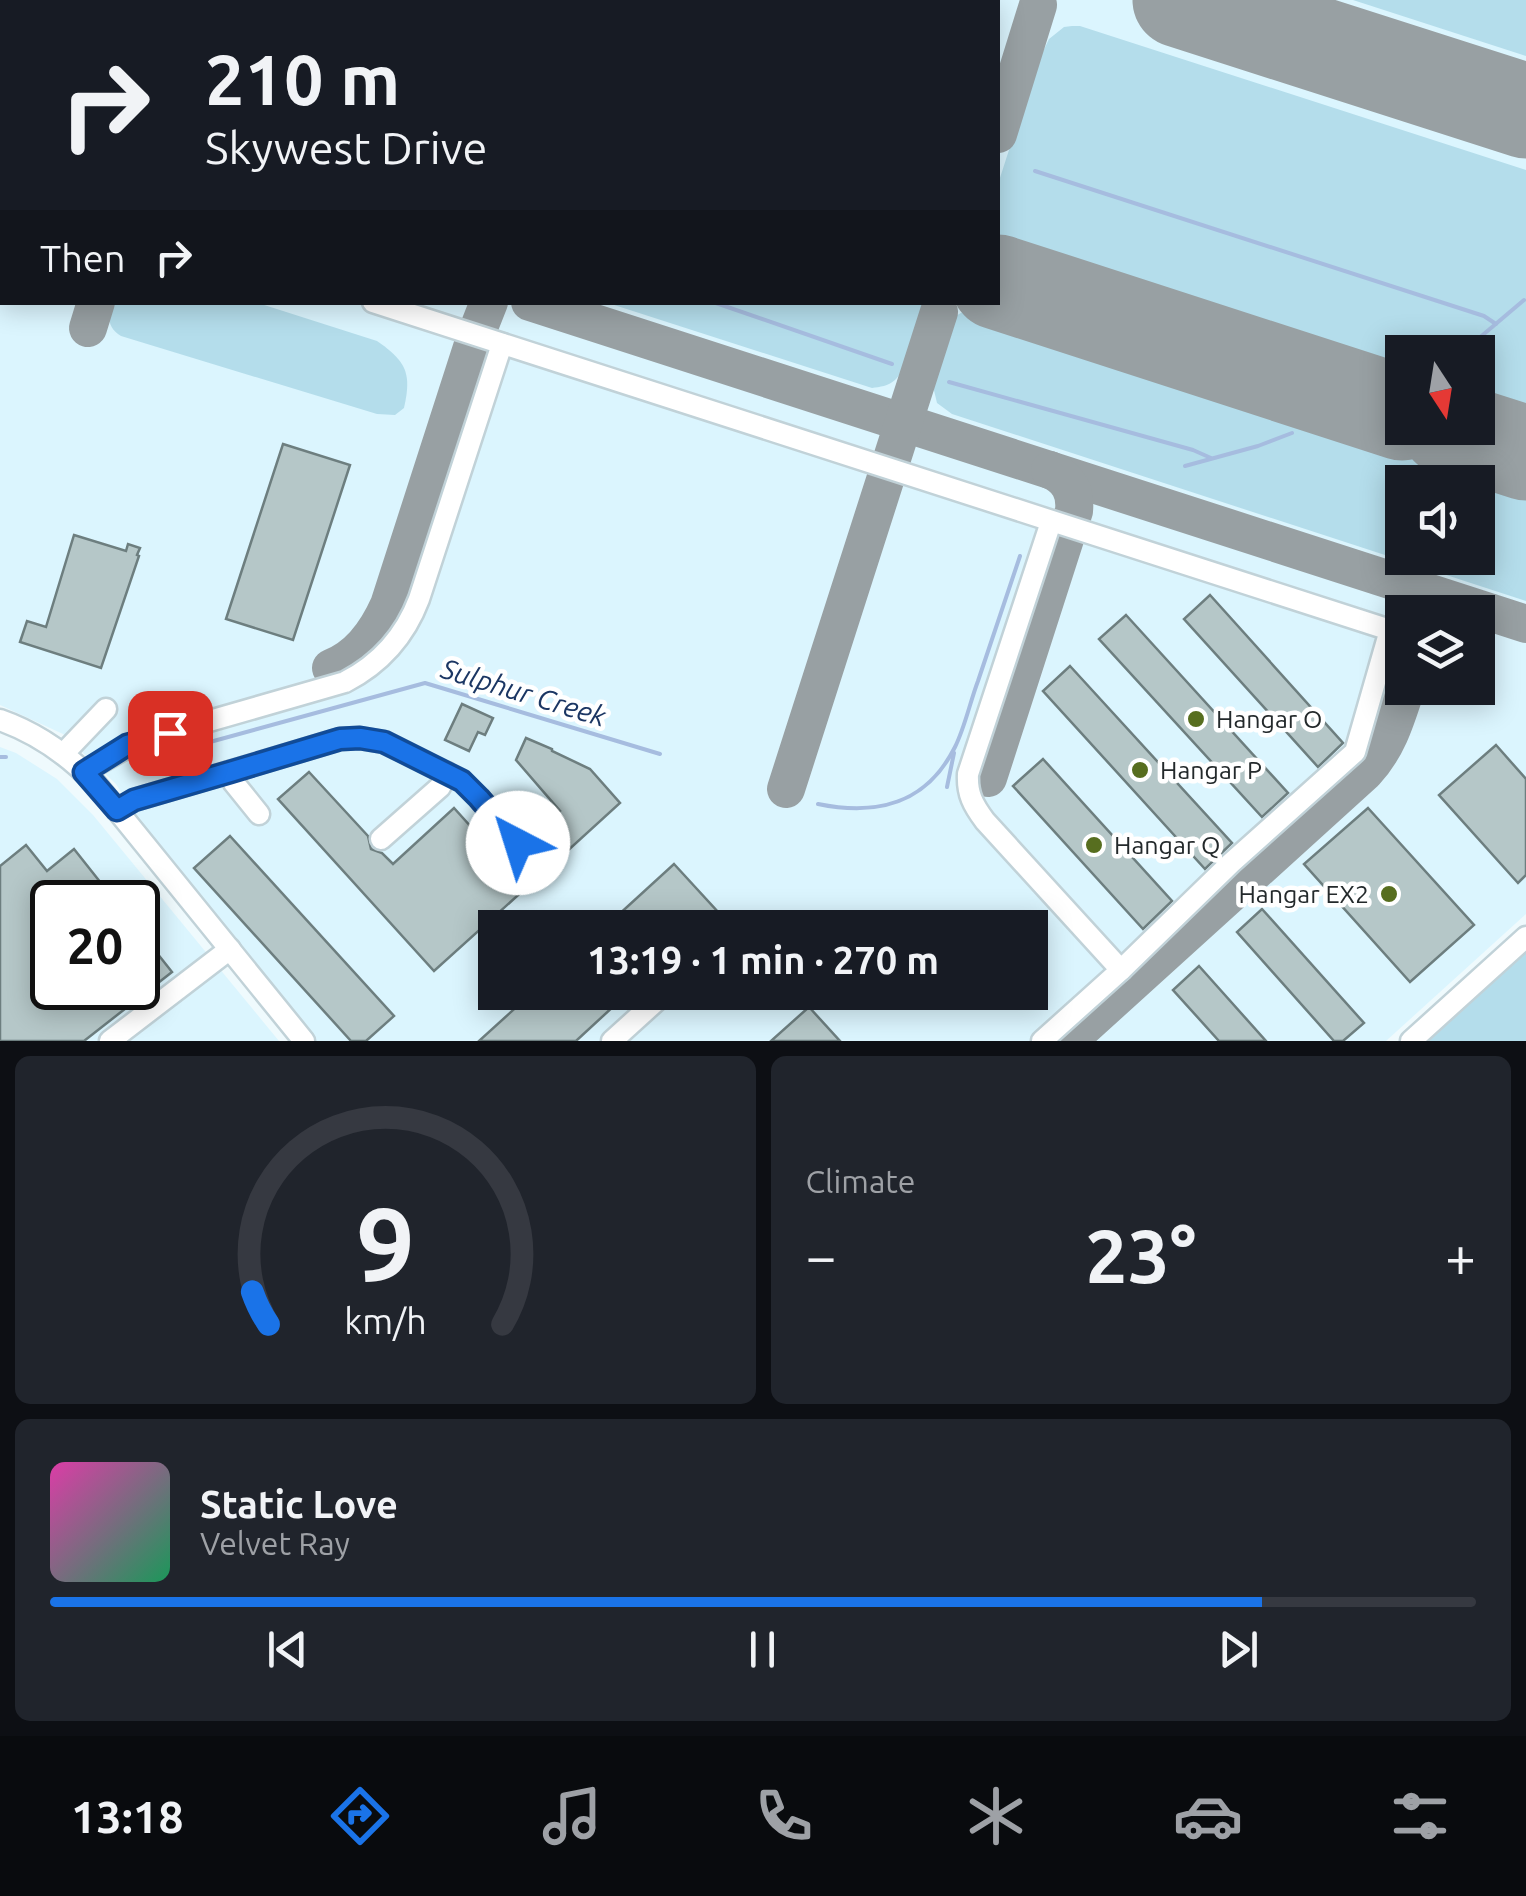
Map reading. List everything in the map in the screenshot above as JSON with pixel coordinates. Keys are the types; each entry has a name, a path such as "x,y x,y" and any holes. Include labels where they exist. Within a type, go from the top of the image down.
{"street":[{"path":"382,305 1390,630 1355,752 1042,1041"},
{"path":"84,772 127,745 345,682 388,652 416,609 502,344"},
{"path":"1051,522 968,774 969,794 985,820 1121,970"},
{"path":"63,754 106,709"},
{"path":"0,720 33,734 84,772 304,1041"},
{"path":"117,810 134,800 340,739 360,738 384,742 462,781 542,874"},
{"path":"230,772 259,814"},
{"path":"381,838 440,788 447,773"},
{"path":"1411,1041 1526,937"},
{"path":"110,1041 230,949"},
{"path":"612,1041 646,1010"}],"shaded area":[{"path":"1000,0 1526,0 1526,914 1386,1041 316,1041 148,835 116,784 63,734 0,705 0,305 1000,305"},
{"path":"1353,0 1526,0 1526,56"},
{"path":"1080,26 1526,170 1526,418 1495,408 1495,335 1385,335 1385,372 1000,245 1000,178 1036,66 1049,39 1064,27"},
{"path":"111,305 264,305 377,341 395,355 404,369 404,408 395,415 377,414 121,336 113,329"},
{"path":"614,305 922,305 913,344 900,374 890,384 872,388"},
{"path":"966,310 1454,465 1385,465 1385,555 952,414 937,403 932,382 954,317"},
{"path":"1495,478 1526,488 1526,601 1446,575 1495,575"},
{"path":"0,747 57,779 93,815 146,880 30,880 30,1010 160,1010 160,896 279,1041 0,1041"},
{"path":"1526,949 1526,1041 1424,1041"}],"building":[{"path":"283,444 350,465 293,640 226,619"},
{"path":"74,535 126,551 128,544 140,548 101,668 20,642 27,621 46,627"},
{"path":"1210,595 1343,743 1318,767 1184,619"},
{"name":"Hangar O","path":"1126,615 1288,793 1262,817 1099,639"},
{"name":"Hangar P","path":"1070,666 1232,843 1205,869 1043,691"},
{"path":"462,704 493,718 485,735 478,732 469,751 445,740"},
{"path":"526,738 590,769 620,803 552,865 530,838 560,811 516,760"},
{"path":"1496,745 1526,779 1526,875 1518,883 1439,795"},
{"name":"Hangar Q","path":"1043,759 1172,901 1143,929 1013,786"},
{"path":"309,772 368,836 371,849 393,864 454,808 526,888 502,910 478,910 478,931 434,971 278,799"},
{"name":"Hangar EX2","path":"1368,808 1474,925 1410,982 1304,864"},
{"path":"230,836 394,1016 366,1041 351,1041 194,868"},
{"path":"26,845 47,871 74,849 99,880 30,880 30,1010 124,1010 84,1041 0,1041 0,866"},
{"path":"674,864 716,910 624,910"},
{"path":"1262,909 1364,1023 1343,1041 1334,1041 1237,932"},
{"path":"160,957 172,972 160,981"},
{"path":"1199,966 1266,1041 1219,1041 1173,990"},
{"path":"513,1010 610,1010 576,1041 479,1041"},
{"path":"806,1010 812,1010 840,1041 771,1041"}],"waterway":[{"path":"1035,171 1484,316 1496,324"},
{"name":"Sulphur Creek","path":"1483,335 1524,300"},
{"path":"722,305 892,364"},
{"path":"949,382 1211,458"},
{"name":"Sulphur Creek","path":"1185,466 1292,433"},
{"name":"Sulphur Creek","path":"818,804 860,808 897,802 930,782 943,767 962,731 1020,556"},
{"name":"Sulphur Creek","path":"144,752 159,756 425,683 660,754"},
{"path":"947,787 954,753"},
{"name":"Sulphur Creek","path":"0,757 6,757"}],"taxiway":[{"path":"1177,0 1223,14 1184,0"},
{"path":"1000,128 1038,5"},
{"path":"1000,280 1059,302 1000,286"},
{"path":"88,328 95,305"},
{"path":"331,668 351,657 366,642 389,605 488,305"},
{"path":"539,305 1526,624"},
{"path":"786,789 939,312"},
{"path":"988,778 1074,511 1070,486 1050,470"},
{"path":"1068,1041 1365,772 1385,743 1400,705"}],"runway":[{"path":"1180,0 1526,111"},
{"path":"1000,283 1385,407"},
{"path":"1495,443 1526,453"}],"place":[{"name":"Hangar O","path":"1196,719"},
{"name":"Hangar P","path":"1140,770"},
{"name":"Hangar Q","path":"1094,845"},
{"name":"Hangar EX2","path":"1389,894"}],"route":[{"path":"170,733 127,745 84,772 117,810 134,800 340,739 360,738 384,742 462,781 518,843"}]}
